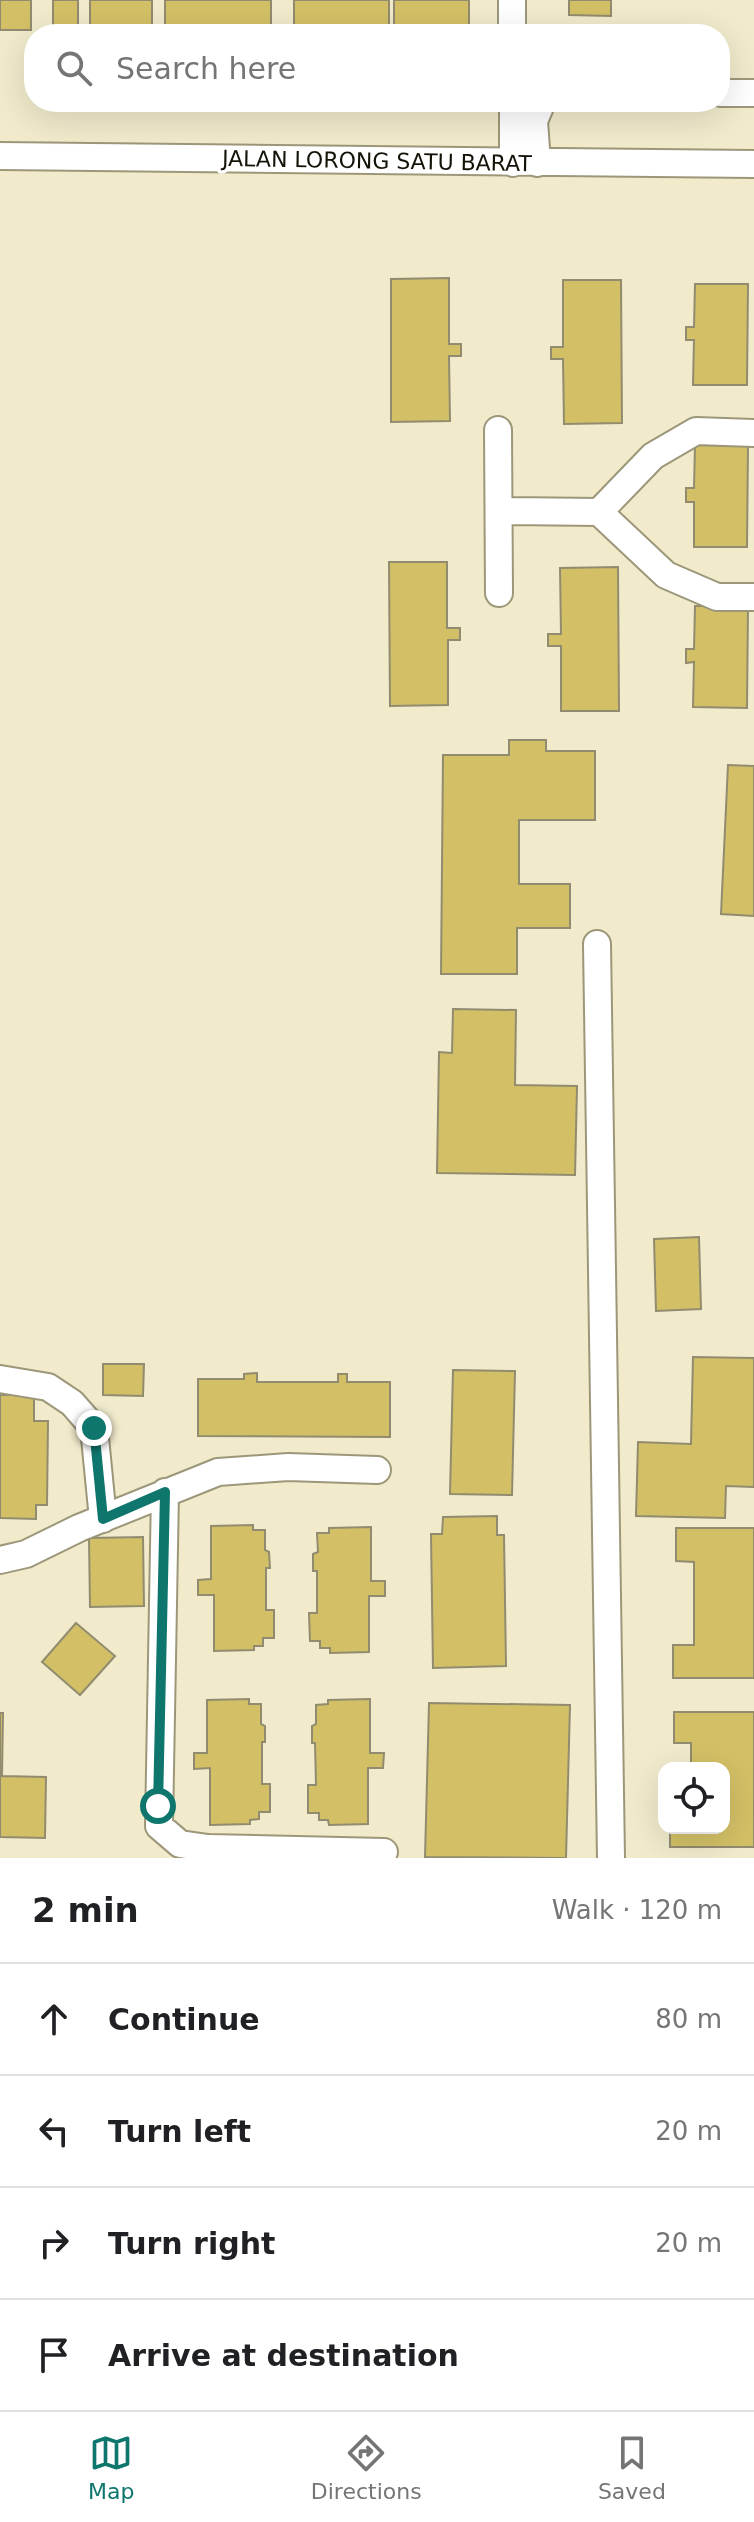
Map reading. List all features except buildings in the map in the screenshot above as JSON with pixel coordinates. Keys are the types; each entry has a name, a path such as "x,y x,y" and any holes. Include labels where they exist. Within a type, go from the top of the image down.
{"street":[{"path":"512,0 512,24"},
{"path":"730,93 754,93"},
{"path":"515,112 525,163"},
{"path":"525,163 538,112"},
{"name":"JALAN LORONG SATU BARAT","path":"0,156 754,164"},
{"path":"498,430 499,593"},
{"path":"599,512 653,456 696,431 754,433"},
{"path":"499,511 599,512 666,575 717,597 754,597"},
{"path":"597,944 611,1858"},
{"path":"0,1379 48,1387 72,1403 94,1428 103,1519"},
{"path":"0,1560 26,1554 165,1492 218,1472 288,1467 377,1470"},
{"path":"165,1492 159,1826 180,1844 208,1848 288,1854 384,1852"}],"route":[{"path":"94,1428 103,1519 165,1492 158,1806"}]}
